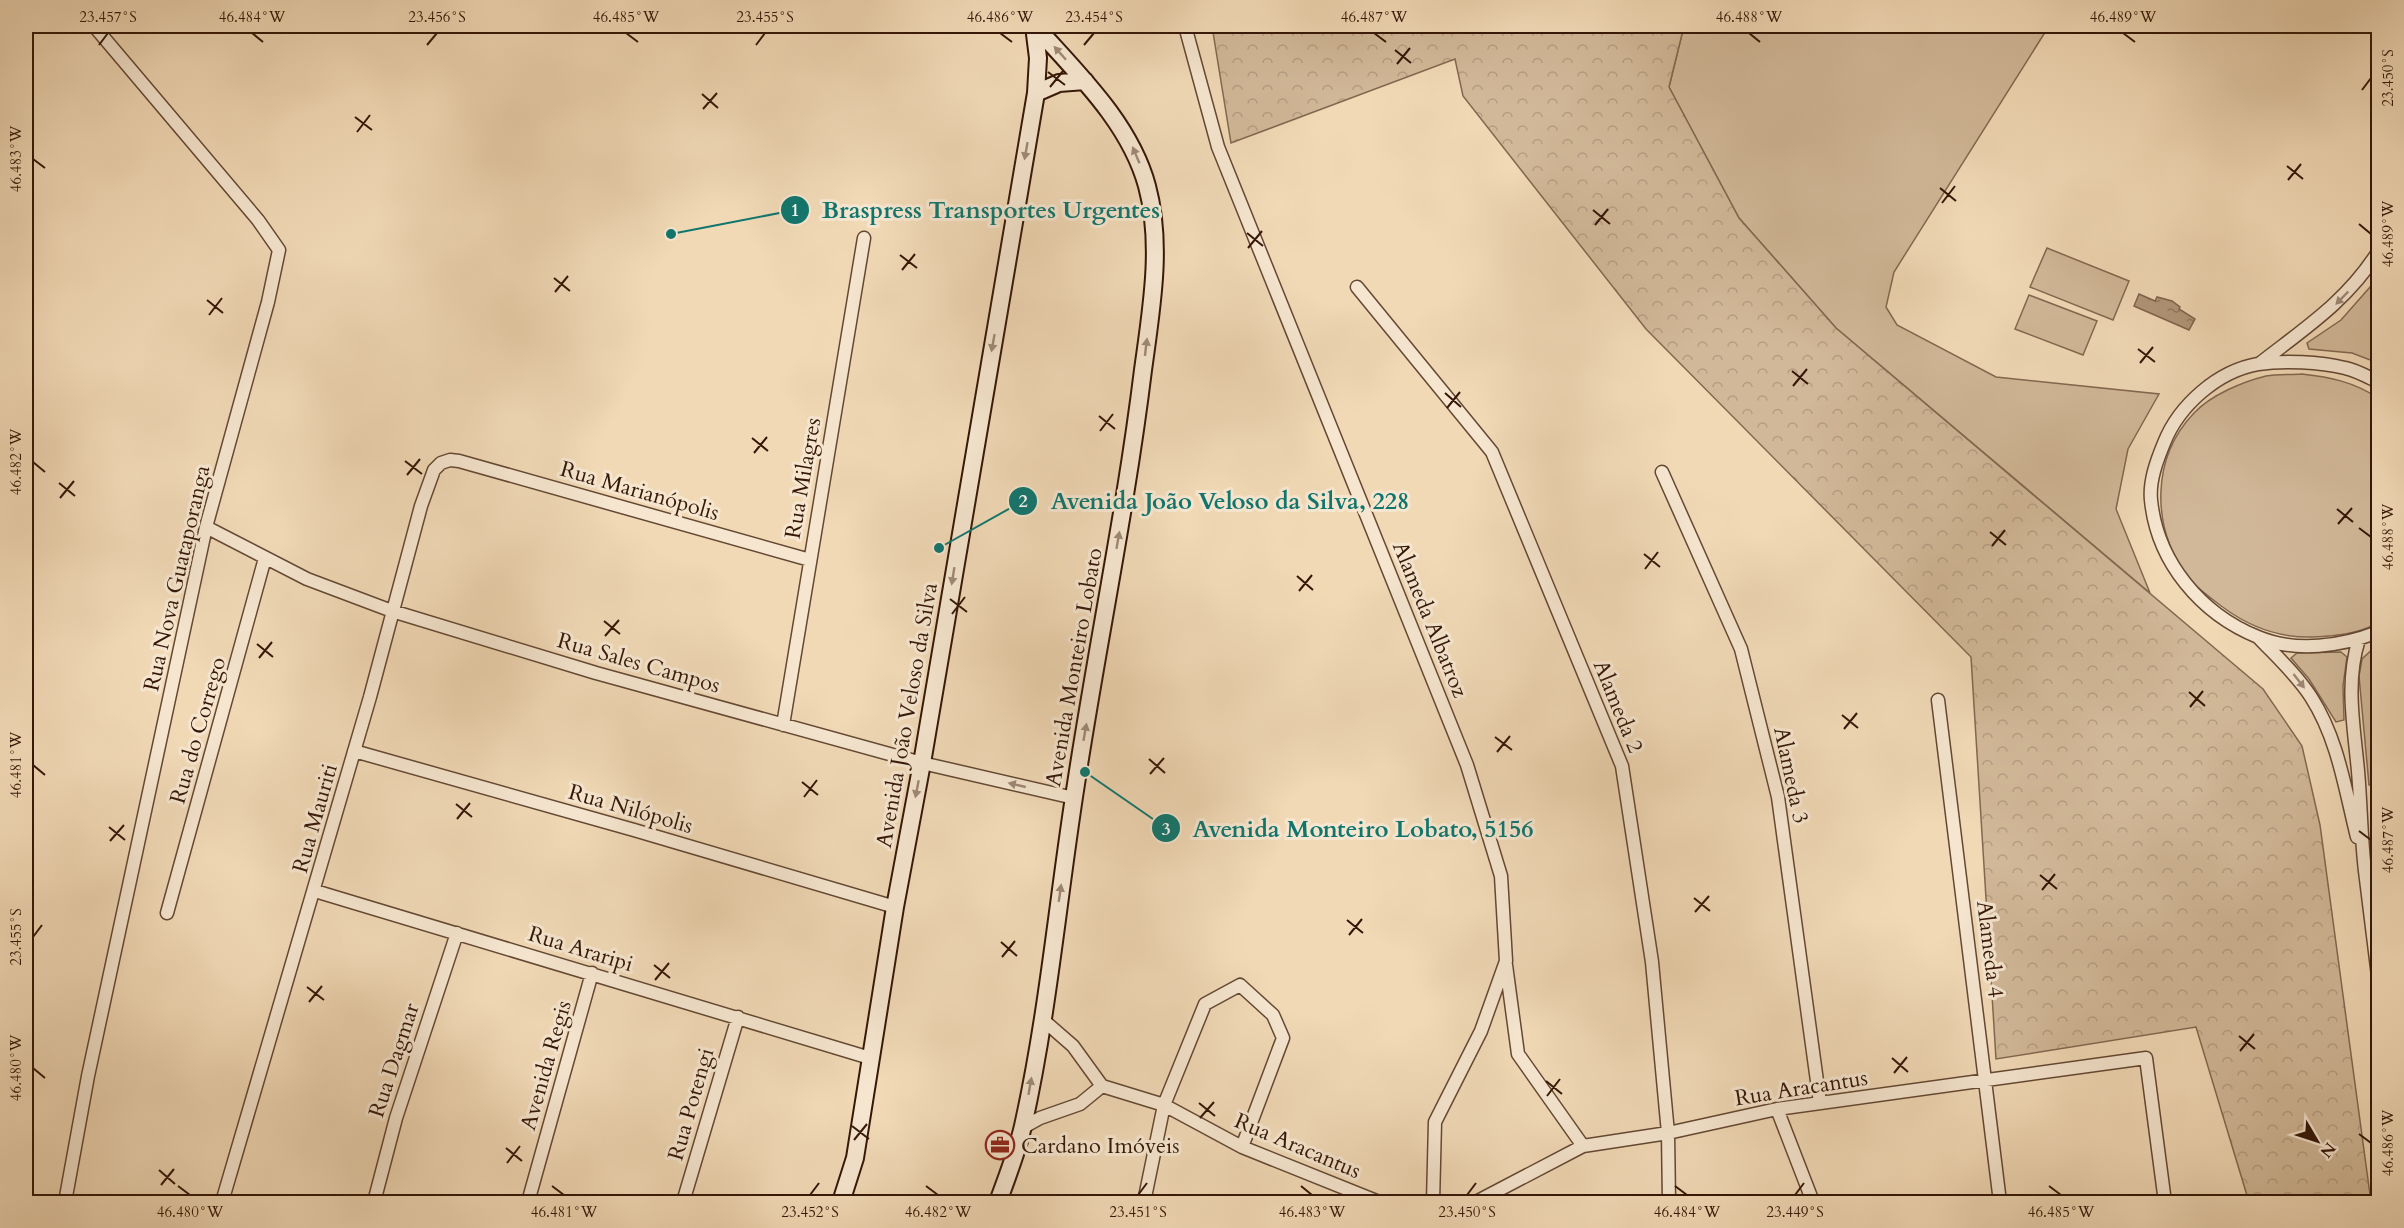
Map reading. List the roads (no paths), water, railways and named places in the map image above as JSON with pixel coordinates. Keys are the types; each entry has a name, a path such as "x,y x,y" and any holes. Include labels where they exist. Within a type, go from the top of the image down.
{"street":[{"name":"Rua Nova Guataporanga","path":"65,1203 88,1076 206,527 268,302 279,250 258,220 93,26"},
{"name":"Avenida Monteiro Lobato","path":"998,1203 1022,1128 1042,1019 1074,798 1133,453 1152,305 1154,263 1153,216 1148,186 1136,155 1120,127 1085,81 1034,26"},
{"name":"Avenida Monteiro Lobato","path":"1034,26 1038,58 1036,93"},
{"name":"Alameda Albatroz","path":"1185,26 1218,147 1467,765 1501,876 1506,961 1481,1031 1435,1122 1433,1203"},
{"path":"1036,93 1059,83 1085,81"},
{"name":"Avenida João Veloso da Silva","path":"841,1203 855,1158 895,907 922,763 1036,93"},
{"name":"Rua Milagres","path":"783,725 864,238"},
{"path":"2259,364 2339,302 2367,270 2379,252"},
{"name":"Alameda 2","path":"1357,287 1492,452 1622,766 1652,962 1668,1133 1669,1203"},
{"path":"2379,382 2347,368 2312,363 2259,364 2235,372 2211,386 2187,405 2170,428 2157,459 2151,498 2163,549 2188,587 2233,624 2259,638 2290,644 2338,644 2379,632"},
{"name":"Rua Mauriti","path":"222,1203 265,1052 315,891 421,506 434,470 441,463 450,460 459,461"},
{"name":"Rua Marianópolis","path":"459,461 810,560"},
{"name":"Alameda 3","path":"1662,472 1741,649 1747,672 1778,797 1820,1103"},
{"name":"Rua Sales Campos","path":"206,527 307,579 392,611 596,673 783,725 922,763 1074,798"},
{"name":"Rua do Corrego","path":"167,913 265,558"},
{"path":"2259,638 2291,671 2322,717 2335,747 2365,869"},
{"path":"2359,639 2353,656 2350,683 2365,869 2379,976"},
{"name":"Alameda 4","path":"1938,700 2000,1203"},
{"name":"Rua Nilópolis","path":"354,751 895,907"},
{"name":"Rua Araripi","path":"315,891 870,1058"},
{"name":"Rua Dagmar","path":"374,1203 396,1118 457,933"},
{"path":"1506,961 1518,1054 1583,1146"},
{"name":"Avenida Regis","path":"528,1203 592,973"},
{"path":"1144,1203 1164,1105 1205,1004 1240,985 1273,1015 1283,1038 1242,1147"},
{"name":"Rua Potengi","path":"682,1203 738,1017"},
{"path":"1022,1128 1040,1118 1080,1104 1102,1086 1073,1046 1042,1019"},
{"name":"Rua Aracantus","path":"1476,1203 1583,1146 1668,1133 1777,1109 2146,1058 2165,1203"},
{"name":"Rua Aracantus","path":"1102,1086 1164,1105 1242,1147 1379,1203"},
{"path":"1777,1109 1813,1203"}],"water":[{"path":"2139,294 2155,301 2157,297 2172,301 2180,307 2179,309 2195,319 2189,330 2134,306"}],"place":[{"name":"Braspress Transportes Urgentes","path":"671,234"},
{"name":"Avenida João Veloso da Silva, 228","path":"939,548"},
{"name":"Avenida Monteiro Lobato, 5156","path":"1085,772"},
{"name":"Cardano Imóveis","path":"1000,1145"}]}
